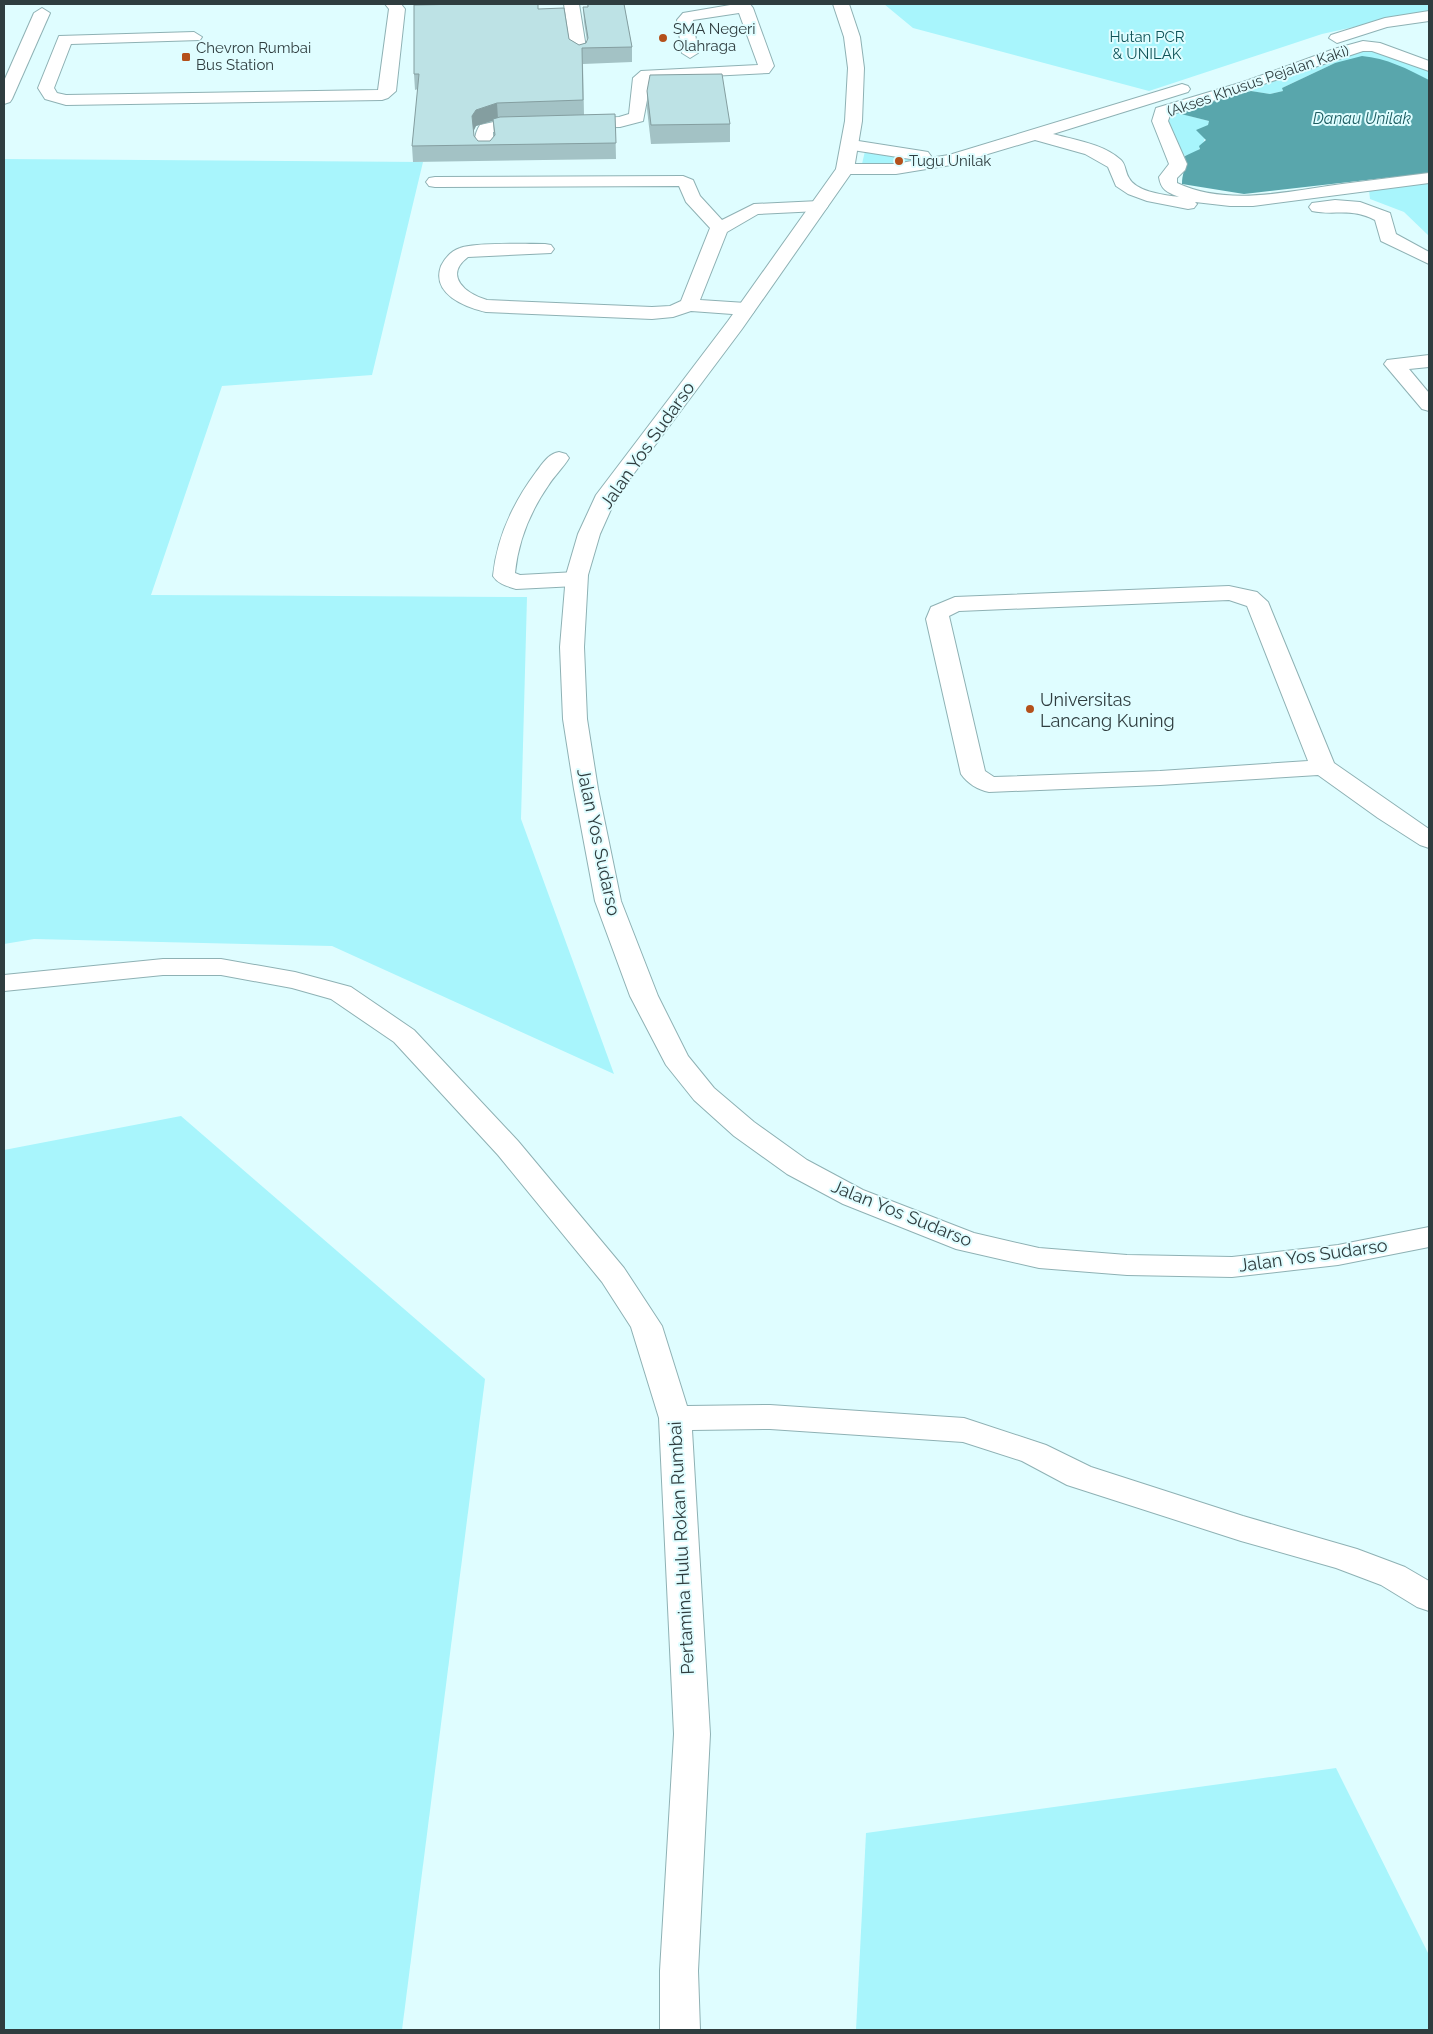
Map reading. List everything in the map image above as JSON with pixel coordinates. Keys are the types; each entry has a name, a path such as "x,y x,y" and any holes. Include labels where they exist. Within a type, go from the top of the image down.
{"main road":[{"path":"65,39 46,88 51,96 66,100 378,95 388,92 397,9 394,4"},
{"path":"571,4 579,54"},
{"name":"Jalan Yos Sudarso","path":"841,4 852,38 855,86 852,145 845,169 746,309 607,495 589,534 576,579 572,647 575,718 586,789 608,901 644,996 676,1059 704,1094 744,1129 797,1166 853,1197 967,1242 1039,1258 1127,1265 1232,1268 1338,1255 1429,1237"},
{"path":"563,124 620,122 637,118 642,78 647,74 763,70 766,66 744,6 688,16 685,20 690,53"},
{"path":"4,99 42,13"},
{"path":"1277,58 1385,23 1426,18"},
{"path":"31,40 194,37"},
{"name":"(Akses Khusus Pejalan Kaki)","path":"1424,178 1236,201 1213,199 1176,190 1168,182 1168,177 1176,170 1178,164 1166,141 1160,117 1162,112 1173,108 1249,85 1353,48 1374,46 1429,66"},
{"path":"845,169 896,169 952,160 1203,82"},
{"path":"485,151 483,132 490,127 544,124"},
{"path":"1033,134 1091,150 1108,158 1118,168 1122,182 1141,193 1157,198 1249,212 1342,205 1358,207 1384,217 1387,237 1429,259"},
{"path":"852,145 952,160"},
{"path":"435,182 683,181 687,184 692,198 720,228"},
{"path":"1358,207 1364,200 1362,192 1373,185"},
{"path":"688,304 720,228 754,209 819,206"},
{"path":"545,249 464,252 454,260 448,273 449,282 459,295 469,301 486,306 652,312 673,311 688,304 746,309"},
{"path":"1429,361 1394,364 1429,405"},
{"path":"560,458 535,489 515,530 504,562 504,576 516,582 576,579"},
{"path":"1323,767 1160,778 989,785 982,782 974,774 937,619 939,612 955,604 1229,593 1249,597 1257,602 1323,767 1387,814 1429,840"},
{"name":"Pertamina Hulu Rokan Rumbai","path":"4,984 162,967 222,967 295,980 341,993 404,1036 508,1148 613,1275 646,1326 675,1418 692,1734 679,1971 680,2030"},
{"path":"675,1418 770,1417 964,1430 1034,1453 1079,1476 1241,1528 1345,1558 1393,1576 1429,1598"}],"green space":[{"name":"Hutan PCR & UNILAK","path":"884,4 1429,4 1429,13 1413,14 1322,34 1149,91 913,28"},
{"path":"1364,47 1396,54 1429,67 1429,80 1335,63 1282,88 1283,91 1270,94 1250,91 1182,110 1182,114 1209,121 1199,150 1188,155 1180,156 1162,118 1172,111"},
{"path":"865,151 924,159 894,166 862,164"},
{"path":"4,159 423,162 372,375 222,386 151,595 527,597 521,819 614,1074 332,946 34,939 4,944"},
{"path":"1428,180 1429,236 1404,212 1370,199 1369,190"},
{"path":"181,1116 485,1379 402,2030 4,2030 4,1150"},
{"path":"1336,1768 1429,1955 1429,2030 856,2030 866,1833"}],"water":[{"name":"Danau Unilak","path":"1362,56 1405,68 1429,80 1429,182 1422,177 1407,176 1244,194 1182,184 1185,156 1200,149 1199,146 1206,140 1196,130 1208,125 1209,121 1181,114 1182,110 1251,91 1270,94 1283,91 1282,88 1335,63"}],"building":[{"path":"538,4 538,9 564,8 569,39 579,45 586,43 588,38 583,7 588,7 588,4 624,4 632,47 582,48 583,100 497,103 476,110 472,116 474,136 478,141 490,141 495,135 493,119 500,117 615,114 616,143 412,146 419,74 414,74 414,5"},
{"path":"722,74 730,124 651,125 647,91 650,75"}],"place":[{"name":"SMA Negeri Olahraga","path":"663,38"},
{"name":"Chevron Rumbai Bus Station","path":"186,57"},
{"name":"Tugu Unilak","path":"899,161"},
{"name":"Universitas Lancang Kuning","path":"1030,709"}]}
